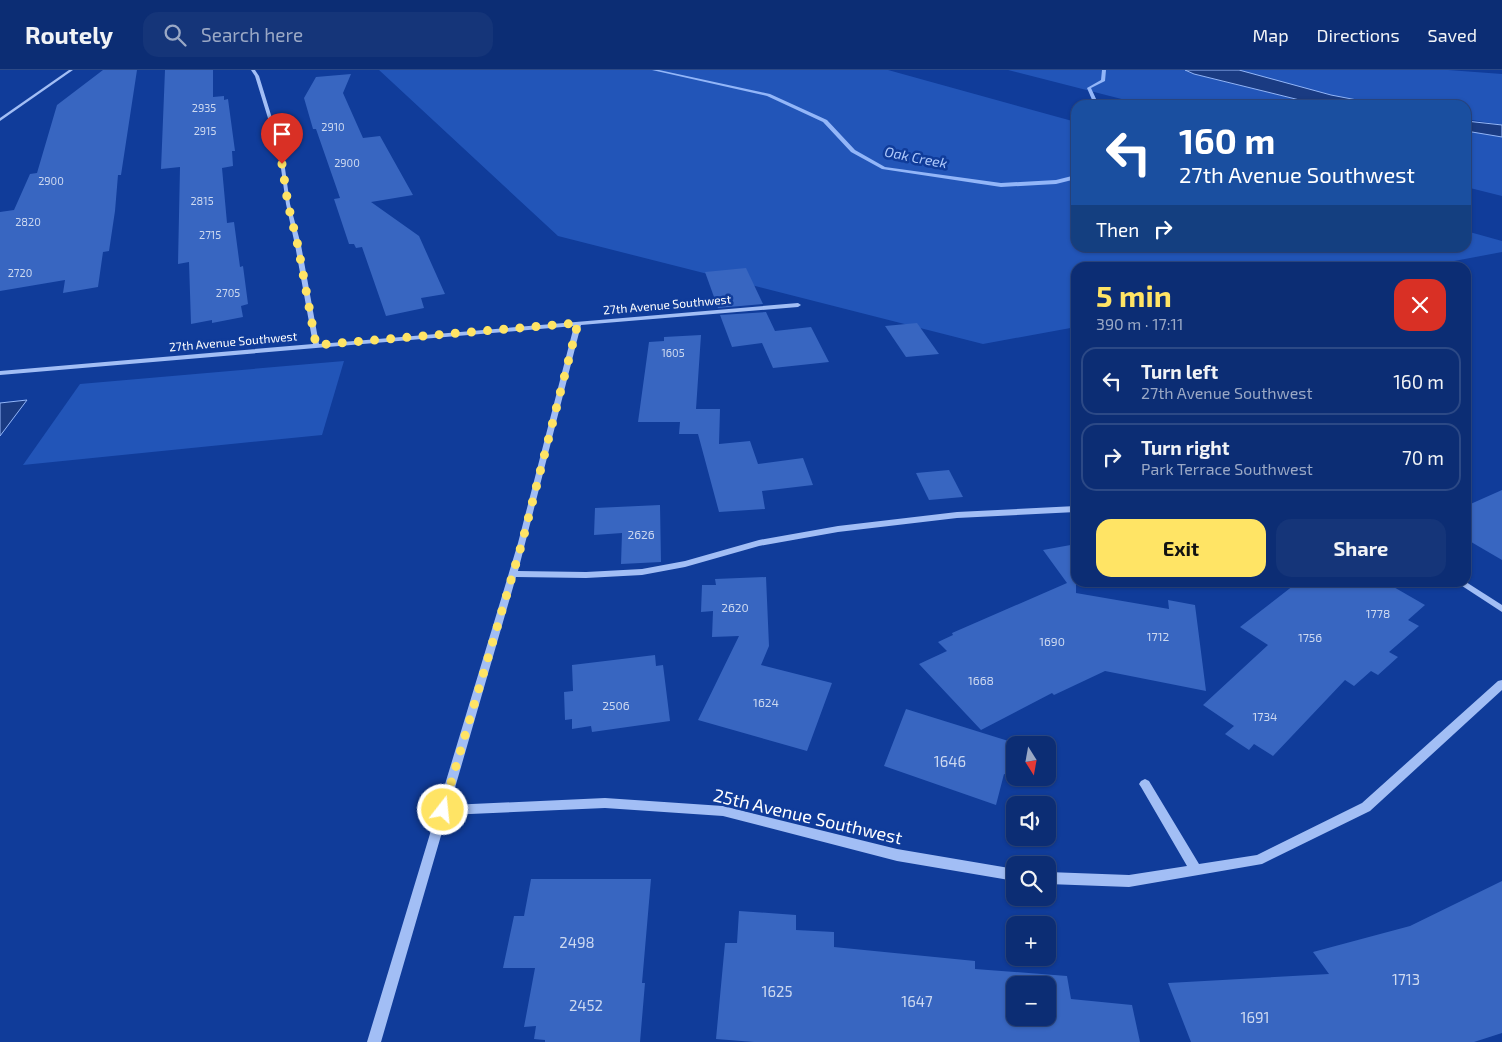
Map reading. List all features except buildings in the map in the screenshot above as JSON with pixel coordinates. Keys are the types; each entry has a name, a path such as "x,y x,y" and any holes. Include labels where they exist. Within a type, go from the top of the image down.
{"street":[{"path":"0,120 71,70"},
{"path":"253,70 257,76 281,154 288,204 298,246 316,345"},
{"name":"27th Avenue Southwest","path":"0,372 798,305"},
{"path":"374,1042 512,574 578,323"},
{"path":"512,574 635,573 663,569 758,543 840,530 958,514 1071,509"},
{"path":"1468,587 1502,608"},
{"path":"1056,878 1129,881 1258,860 1366,807 1502,684"},
{"path":"1145,784 1196,870"},
{"name":"25th Avenue Southwest","path":"443,810 605,803 722,811 897,855 1006,873"}],"shaded area":[{"path":"379,70 888,70 1071,121 1071,252 1471,252 1471,232 1502,241 1502,252 1449,262 1071,262 1071,328 983,344 558,236"},
{"path":"1008,70 1185,70 1194,74 1300,100 1125,100"},
{"path":"1185,70 1239,70 1331,95 1357,100 1300,100 1194,74"},
{"path":"1237,70 1448,70 1502,74 1502,125 1471,120 1471,100 1357,100 1327,95"},
{"path":"1471,122 1502,125 1502,137 1471,132"},
{"path":"1471,132 1502,137 1502,196 1471,188"},
{"path":"344,361 322,435 23,465 80,384"},
{"path":"27,400 0,436 0,403"}],"waterway":[{"name":"Oak Creek","path":"654,70 768,95 825,121 853,151 884,168 1001,185 1056,182 1071,178"},
{"name":"Oak Creek","path":"1094,100 1089,88 1103,81 1104,70"}],"route":[{"path":"282,164 316,345 578,323 522,543 443,810"}]}
